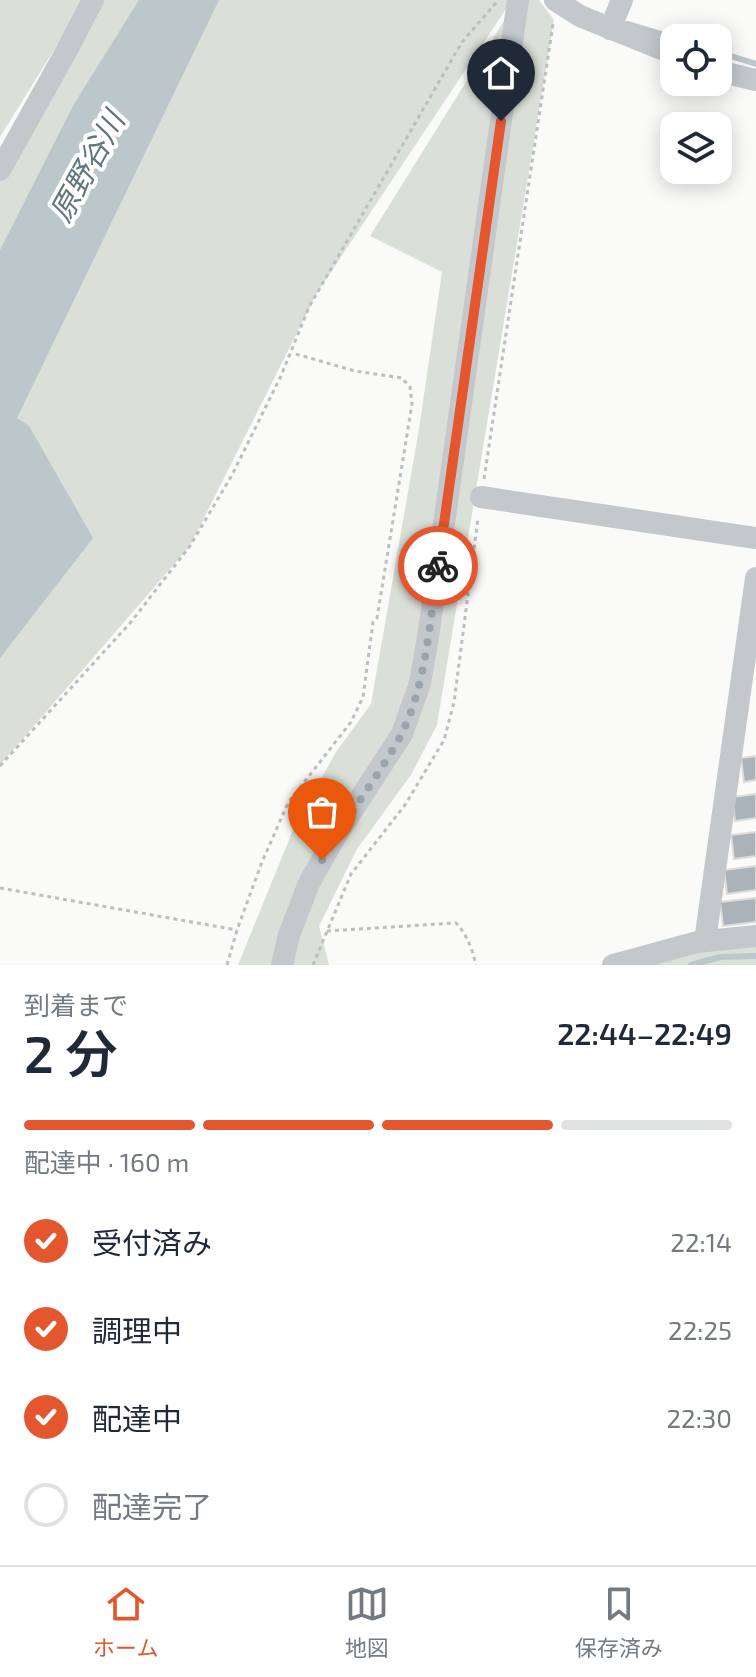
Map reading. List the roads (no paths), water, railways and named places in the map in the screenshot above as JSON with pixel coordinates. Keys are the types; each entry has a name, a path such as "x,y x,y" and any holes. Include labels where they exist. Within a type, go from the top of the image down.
{"street":[{"path":"0,170 93,0"},
{"path":"282,965 289,935 309,883 402,734 420,683 518,0"},
{"path":"555,0 580,16 660,49"},
{"path":"610,29 622,0"},
{"path":"732,74 756,80"},
{"path":"481,497 756,538"},
{"path":"705,941 756,578"},
{"path":"613,965 705,941 756,936"}],"water":[{"name":"原野谷川","path":"139,0 219,0 17,418 29,426 93,538 0,658 0,250 74,104"}],"waterway":[{"path":"627,24 660,34"},
{"path":"732,56 756,64"},
{"path":"691,965 720,957 756,956"}]}
